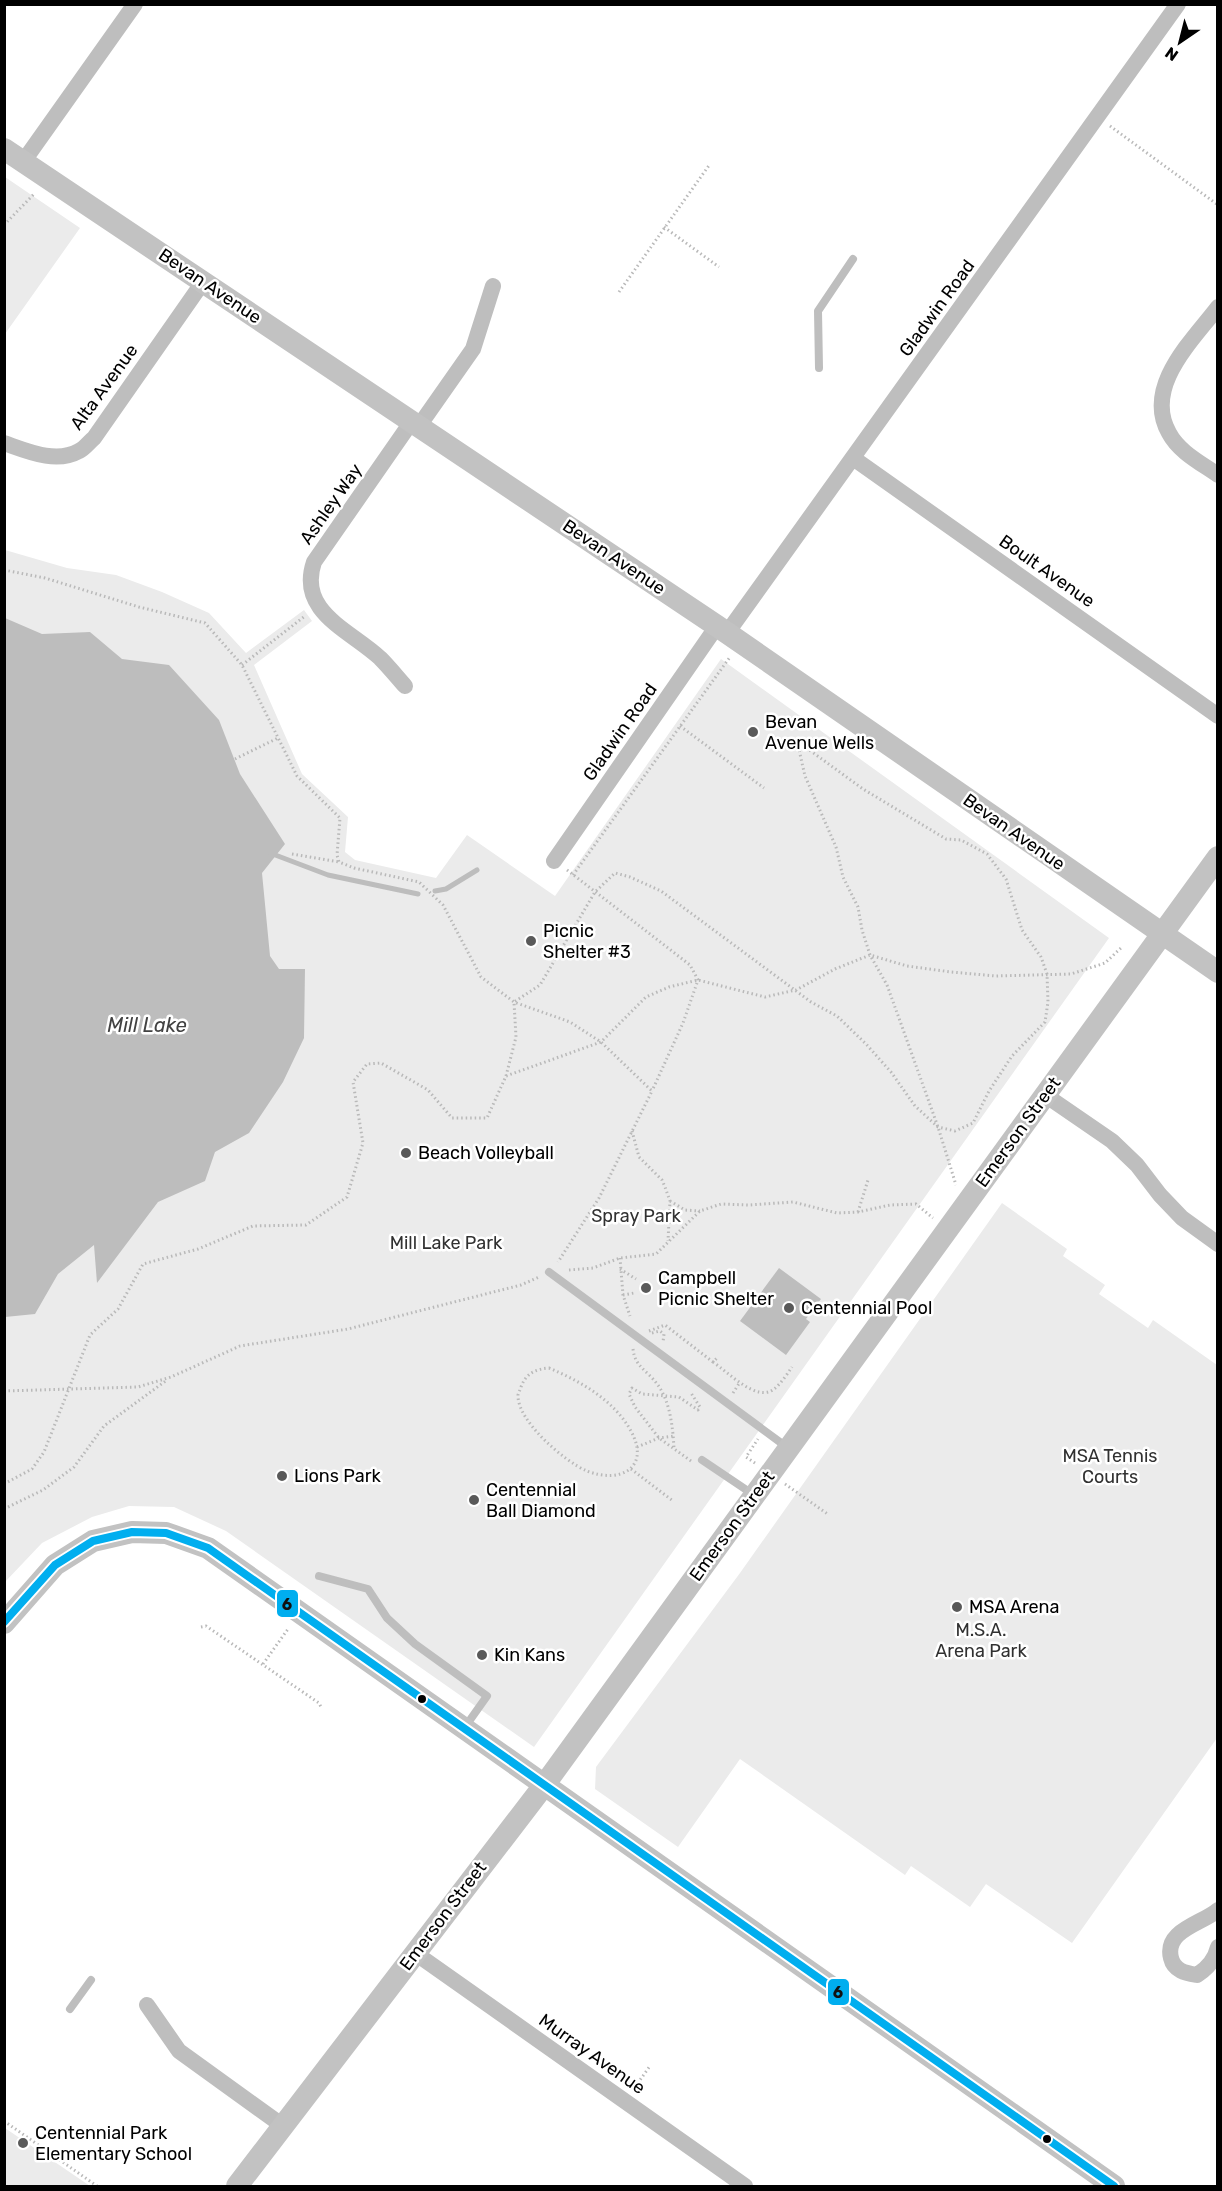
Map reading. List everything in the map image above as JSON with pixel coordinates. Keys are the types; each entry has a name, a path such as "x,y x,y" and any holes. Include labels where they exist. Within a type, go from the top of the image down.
{"main road":[{"name":"Bevan Avenue","path":"14,156 728,634 1218,972"},
{"name":"Emerson Street","path":"237,2187 545,1784 1218,857"},
{"path":"4,1623 56,1565 93,1541 132,1532 166,1533 208,1548 1114,2187"}],"street":[{"path":"14,156 135,4"},
{"name":"Gladwin Road","path":"554,861 728,634 1178,4"},
{"name":"Alta Avenue","path":"4,443 43,455 61,457 80,451 94,438 203,282"},
{"name":"Ashley Way","path":"405,686 380,658 328,617 318,605 310,588 310,575 314,562 473,349 493,286"},
{"path":"1218,307 1173,367 1163,387 1162,411 1168,433 1184,452 1218,475"},
{"name":"Boult Avenue","path":"853,458 1218,716"},
{"path":"1045,1095 1112,1141 1137,1165 1160,1195 1182,1218 1218,1244"},
{"path":"1217,1916 1191,1924 1176,1937 1169,1950 1172,1963 1181,1972 1197,1975 1208,1968 1216,1956 1218,1947"},
{"name":"Murray Avenue","path":"415,1953 745,2187"},
{"path":"147,2005 179,2051 283,2126"}],"lane":[{"path":"819,368 818,310 854,259"},
{"path":"549,1272 789,1448"},
{"path":"700,1463 754,1495"},
{"path":"319,1576 368,1589 387,1618 415,1644 487,1696 464,1727"},
{"path":"70,2009 91,1980"}],"path":[{"path":"1098,117 1218,205"},
{"path":"620,292 710,164"},
{"path":"4,225 48,179"},
{"path":"664,227 719,267"},
{"path":"4,570 45,578 139,607 205,623 242,665 297,776 340,818 337,855 339,862"},
{"path":"242,665 318,605"},
{"path":"573,875 680,726 728,634"},
{"path":"680,726 764,788"},
{"path":"235,759 278,738"},
{"path":"514,1002 540,985 595,892 615,873 661,891 811,1002 837,1017 891,1072 915,1106 938,1127 955,1131 973,1123 989,1091 1012,1056 1046,1022 1047,974 1041,957 1022,930 1006,879 987,854 961,840 946,839 863,789 797,741 805,777 836,847 843,877 858,907 870,955 887,985 938,1127 961,1210"},
{"path":"292,855 339,862 354,868 419,882 442,905 481,977 514,1002 570,1022 601,1042 652,1091"},
{"path":"549,1272 568,1249 599,1198 683,1023 698,980 690,965 579,879"},
{"path":"506,1076 601,1042 646,997 669,987 698,980 765,998 796,990 835,969 870,955 907,966 951,972 996,976 1071,974 1105,963 1123,945"},
{"path":"4,1484 32,1469 44,1452 90,1335 118,1309 143,1264 198,1249 253,1226 306,1225 347,1197 363,1143 353,1082 366,1064 381,1063 428,1090 452,1118 487,1118 506,1076 516,1038 514,1002"},
{"path":"632,1130 639,1157 662,1180 670,1201 668,1243"},
{"path":"858,1212 867,1180"},
{"path":"670,1201 685,1210 700,1211"},
{"path":"4,1391 138,1387 171,1377 240,1346 348,1329 522,1285 549,1272 593,1268 620,1258 656,1254 700,1211 721,1203 749,1205 793,1202 837,1213 858,1212 890,1205 916,1204 947,1230"},
{"path":"620,1258 623,1295 636,1335"},
{"path":"620,1269 636,1279"},
{"path":"623,1295 634,1293"},
{"path":"636,1335 665,1325 755,1392 767,1393 776,1389 792,1367"},
{"path":"636,1335 660,1332 663,1334 663,1348"},
{"path":"633,1349 634,1360 657,1384 664,1396 674,1436 674,1449"},
{"path":"713,1362 717,1358"},
{"path":"549,1368 584,1384 616,1412 631,1431 638,1459 631,1469 621,1474 587,1471 550,1446 524,1413 518,1396 523,1381 534,1370 549,1368"},
{"path":"4,1509 43,1490 74,1467 105,1426 171,1377"},
{"path":"698,1382 691,1393 700,1407 698,1410 679,1397 642,1394 632,1388 628,1394 635,1407 660,1438 674,1449 700,1463"},
{"path":"746,1456 765,1431"},
{"path":"637,1448 660,1438 674,1436"},
{"path":"631,1469 673,1501"},
{"path":"803,1496 829,1515"},
{"path":"201,1627 206,1626 263,1664 319,1703 322,1709"},
{"path":"263,1664 288,1629"},
{"path":"625,2101 650,2066"},
{"path":"4,2121 97,2187"}],"green space":[{"path":"5,177 80,228 5,334"},
{"name":"Mill Lake Park","path":"5,550 67,568 116,575 162,592 209,613 246,653 304,610 312,621 254,665 302,774 348,817 345,852 355,860 436,878 467,835 555,896 721,659 1109,938 534,1747 226,1531 174,1507 129,1506 92,1517 42,1543 5,1582"},
{"name":"M.S.A. Arena Park","path":"1002,1203 1067,1249 1063,1256 1105,1285 1099,1294 1148,1328 1153,1320 1217,1365 1217,1738 1072,1943 986,1884 970,1907 911,1866 905,1875 740,1759 678,1847 595,1789 596,1767 740,1573"},
{"name":"Centennial Park Elementary School","path":"5,2128 90,2186 5,2186"}],"water":[{"name":"Mill Lake","path":"5,618 42,634 90,632 122,659 169,665 219,720 240,774 285,844 262,873 270,956 279,969 305,969 304,1038 283,1082 249,1133 215,1152 205,1181 158,1202 97,1283 94,1245 58,1274 35,1314 5,1317"},
{"path":"779,1268 821,1299 806,1319 810,1322 786,1355 740,1321"}],"waterway":[{"path":"270,853 328,875 418,894"},
{"path":"435,891 446,889 477,870"}],"transit line":[{"name":"6","path":"4,1622 55,1565 93,1541 132,1532 166,1533 208,1548 1114,2186"}],"place":[{"name":"Bevan Avenue Wells","path":"753,732"},
{"name":"Picnic Shelter #3","path":"531,941"},
{"name":"Beach Volleyball","path":"406,1153"},
{"name":"Campbell Picnic Shelter","path":"646,1288"},
{"name":"Centennial Pool","path":"789,1308"},
{"name":"Lions Park","path":"282,1476"},
{"name":"Centennial Ball Diamond","path":"474,1500"},
{"name":"MSA Arena","path":"957,1607"},
{"name":"Kin Kans","path":"482,1655"},
{"name":"Centennial Park Elementary School","path":"23,2143"}],"park label":[{"name":"Spray Park","path":"636,1216"},
{"name":"MSA Tennis Courts","path":"1110,1466"}]}
